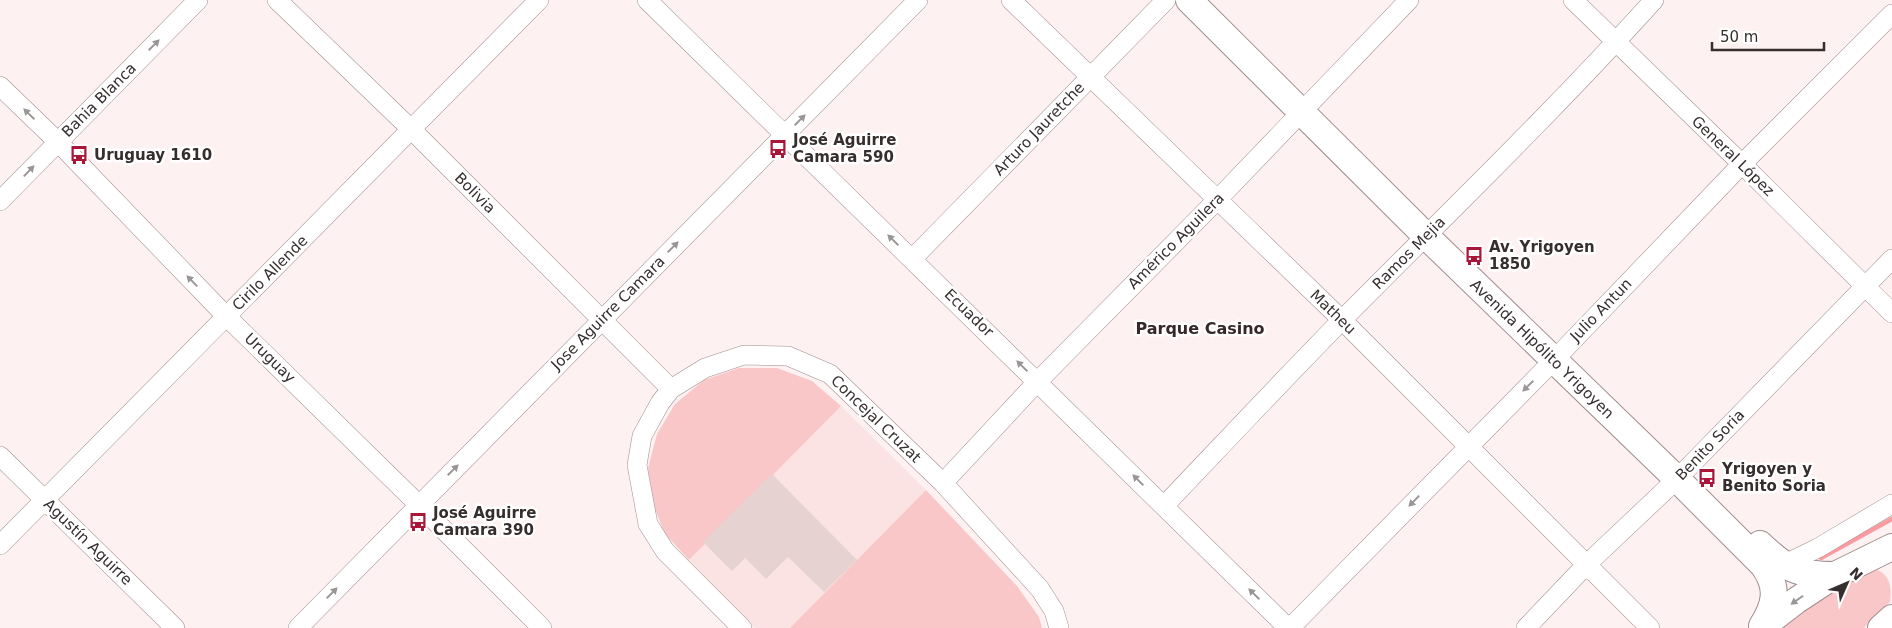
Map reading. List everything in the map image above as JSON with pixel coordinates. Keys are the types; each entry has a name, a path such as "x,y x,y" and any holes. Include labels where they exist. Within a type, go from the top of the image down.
{"main road":[{"name":"Avenida Hipólito Yrigoyen","path":"1189,0 1305,108 1681,474 1783,565 1806,574 1835,575"},
{"name":"Avenida Hipólito Yrigoyen","path":"1207,0 1305,108"},
{"name":"Avenida Hipólito Yrigoyen","path":"1681,474 1771,576 1774,587 1774,599 1771,612 1762,627"},
{"path":"1762,627 1797,600 1835,575 1892,547"},
{"path":"1860,563 1879,562 1892,570"}],"street":[{"name":"Bahia Blanca","path":"0,201 198,0"},
{"name":"Bolivia","path":"277,0 412,130 671,389"},
{"name":"Cirilo Allende","path":"0,545 539,0"},
{"name":"Ecuador","path":"647,0 785,136 913,258 1289,628"},
{"name":"Jose Aguirre Camara","path":"298,628 918,0"},
{"name":"Matheu","path":"1011,0 1342,320 1650,628"},
{"name":"Arturo Jauretche","path":"913,258 1166,0"},
{"name":"Américo Aguilera","path":"943,483 1038,381 1218,199 1409,0"},
{"name":"General López","path":"1573,0 1892,313"},
{"name":"Ramos Mejia","path":"1164,506 1342,320 1431,232 1616,42 1654,0"},
{"name":"Julio Antun","path":"1289,628 1558,356 1742,164 1892,14"},
{"name":"Uruguay","path":"0,86 58,142 226,316 419,504 541,628"},
{"name":"Benito Soria","path":"1526,628 1586,565 1681,474 1892,259"},
{"name":"Concejal Cruzat","path":"742,628 665,550 648,524 637,465 642,436 660,403 671,389 705,368 744,356 788,356 830,374 943,483 1040,589 1054,611 1060,628"},
{"name":"Agustín Aguirre","path":"0,456 175,628"},
{"path":"1783,565 1818,548 1892,504"}],"shaded area":[{"path":"739,368 777,368 812,381 841,406 689,560 665,534 652,502 648,468 657,434 675,404 704,380"},
{"path":"841,406 926,490 790,628 754,628 689,560"},
{"path":"926,490 1017,586 1039,617 1042,628 790,628"},
{"path":"1874,569 1884,574 1889,581 1891,591 1890,602 1864,628 1782,628 1831,591"}],"building":[{"path":"772,474 857,560 824,592 788,557 766,579 745,558 732,571 703,542"}],"waterway":[{"path":"1821,558 1892,519"}],"place":[{"name":"José Aguirre Camara 590","path":"778,149"},
{"name":"Uruguay 1610","path":"79,155"},
{"name":"Av. Yrigoyen 1850","path":"1474,256"},
{"name":"Yrigoyen y Benito Soria","path":"1707,478"},
{"name":"José Aguirre Camara 390","path":"418,522"}],"district":[{"name":"Parque Casino","path":"1200,328"}]}
